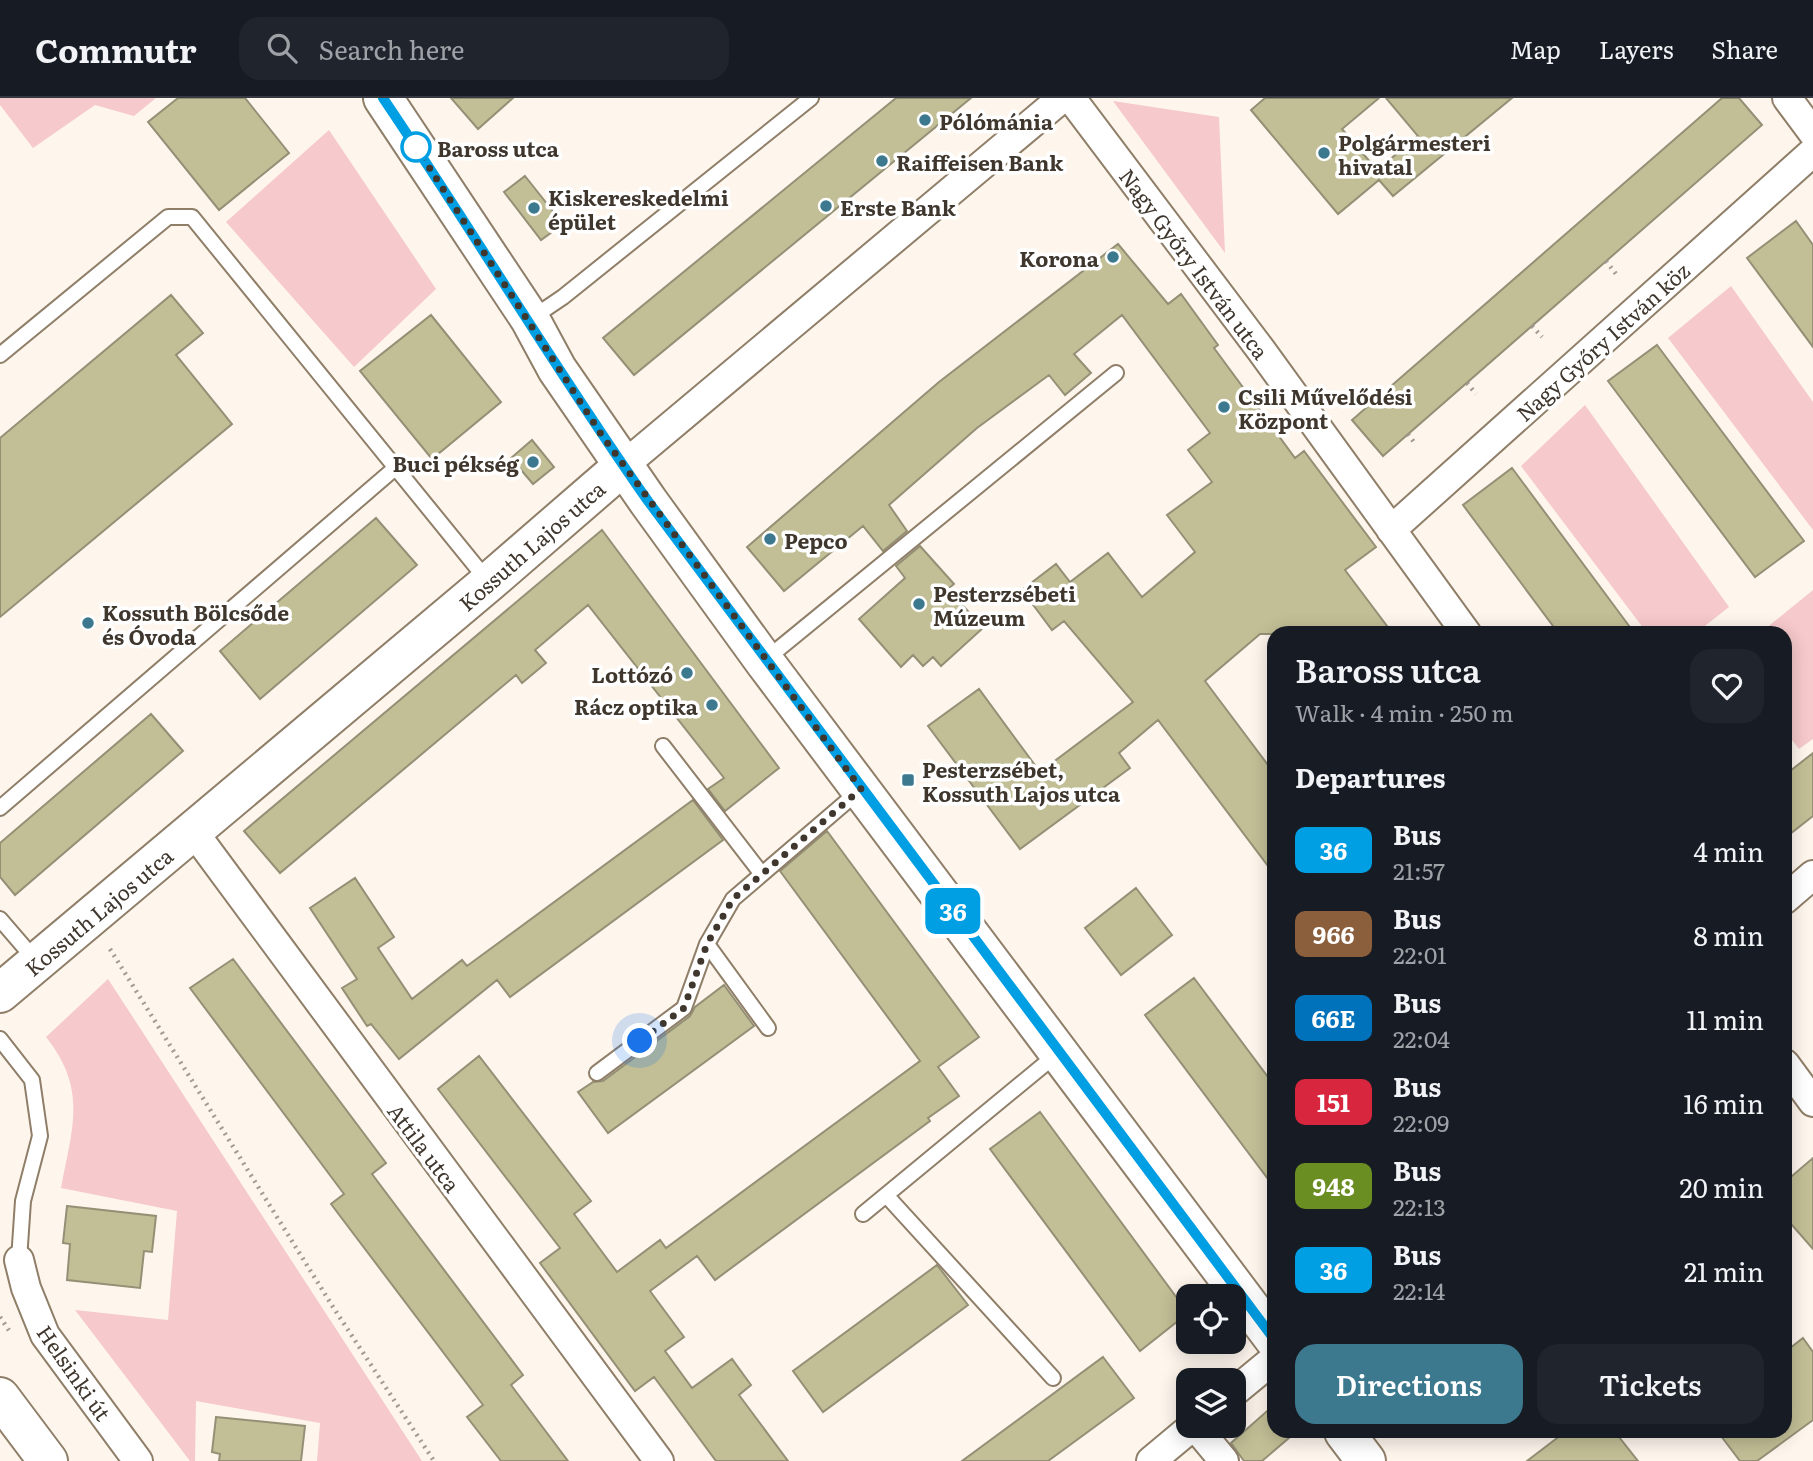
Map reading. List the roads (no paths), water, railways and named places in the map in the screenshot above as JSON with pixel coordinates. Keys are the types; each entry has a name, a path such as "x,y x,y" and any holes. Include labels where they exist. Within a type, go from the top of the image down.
{"street":[{"path":"383,98 530,319 556,369 623,466 764,661 1267,1330"},
{"name":"Kossuth Lajos utca","path":"0,993 1062,98"},
{"name":"Nagy Győry István utca","path":"1071,98 1261,350 1460,626"},
{"path":"1787,98 1813,133"},
{"name":"Nagy Győry István köz","path":"1391,530 1813,152"},
{"name":"Attila utca","path":"193,831 659,1461"},
{"path":"1792,893 1813,875"},
{"path":"1792,1074 1813,1102"},
{"name":"Helsinki út","path":"19,1260 26,1288 45,1335 138,1461"},
{"path":"1246,1382 1267,1366"},
{"path":"0,1397 48,1461"},
{"path":"1151,1461 1179,1438"},
{"path":"1204,1438 1224,1461"},
{"path":"1349,1438 1366,1461"}],"lane":[{"path":"530,319 564,297 811,98"},
{"path":"0,355 169,217 192,217 394,469 489,582"},
{"path":"764,661 1116,373"},
{"path":"0,808 394,469"},
{"path":"663,746 761,873"},
{"path":"597,1073 684,1008 707,944 733,899 861,789"},
{"path":"0,919 38,963"},
{"path":"707,944 768,1028"},
{"name":"Helsinki út","path":"0,1039 32,1080 40,1136 23,1201 19,1260"},
{"path":"863,1214 1060,1051"},
{"path":"886,1195 1053,1378"}],"place":[{"name":"Pólómánia","path":"925,120"},
{"name":"Baross utca","path":"416,147"},
{"name":"Polgármesteri hivatal","path":"1324,153"},
{"name":"Raiffeisen Bank","path":"882,161"},
{"name":"Erste Bank","path":"826,206"},
{"name":"Kiskereskedelmi épület","path":"534,208"},
{"name":"Korona","path":"1113,257"},
{"name":"Csili Művelődési Központ","path":"1224,407"},
{"name":"Buci pékség","path":"533,462"},
{"name":"Pepco","path":"770,539"},
{"name":"Pesterzsébeti Múzeum","path":"919,604"},
{"name":"Kossuth Bölcsőde és Óvoda","path":"88,623"},
{"name":"Lottózó","path":"687,673"},
{"name":"Rácz optika","path":"712,705"},
{"name":"Pesterzsébet, Kossuth Lajos utca","path":"908,780"}]}
